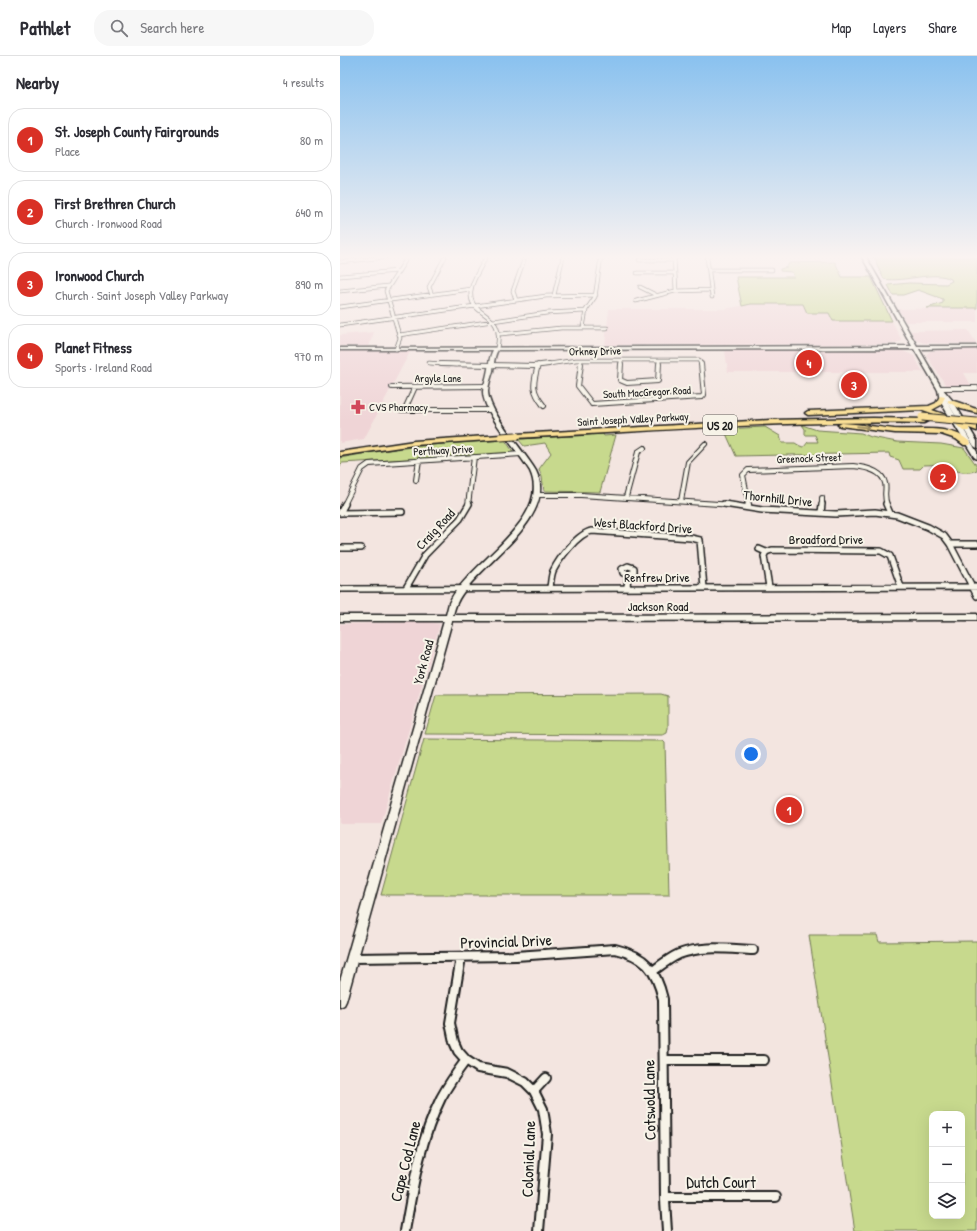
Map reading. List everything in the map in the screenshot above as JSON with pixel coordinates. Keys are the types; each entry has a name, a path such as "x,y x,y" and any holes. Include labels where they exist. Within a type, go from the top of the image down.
{"highway":[{"path":"655,426 852,410 936,407 940,403 942,397"},
{"path":"950,401 963,408 977,412"},
{"path":"912,409 928,410 977,429"},
{"path":"926,431 947,428 977,412"},
{"name":"Saint Joseph Valley Parkway","path":"340,454 414,443 500,435 655,426 817,419 923,419 977,422"},
{"name":"Saint Joseph Valley Parkway","path":"923,419 977,426"},
{"path":"655,426 811,423 895,431 926,431 953,434 967,443"},
{"name":"Saint Joseph Valley Parkway","path":"340,450 424,438 500,435"}],"main road":[{"path":"895,312 939,388 950,401 967,443 977,457"},
{"path":"910,338 921,344 936,347"},
{"path":"892,348 901,345 910,338"},
{"path":"920,356 925,351 936,347"},
{"path":"340,349 977,347"},
{"path":"497,348 498,351 495,362 491,365 485,386 486,399 490,410 533,470 536,478 538,495"},
{"path":"892,348 906,350 920,356"},
{"path":"939,388 942,397 977,446"},
{"name":"York Road","path":"340,1001 453,603 463,588 522,526 534,508 538,495"},
{"name":"Jackson Road","path":"340,618 977,617"}],"street":[{"path":"391,312 400,340 396,349"},
{"path":"340,325 432,312"},
{"path":"483,312 494,321 501,334 497,348"},
{"path":"399,335 558,312"},
{"path":"584,328 586,312"},
{"path":"501,334 584,328 607,328"},
{"name":"Orkney Drive","path":"429,362 460,365 538,365 581,360 700,360 704,395 702,397"},
{"name":"South MacGregor Road","path":"581,360 578,386 591,405 702,397"},
{"path":"622,360 620,380 627,383 658,381 659,360"},
{"path":"538,365 533,391 544,406"},
{"name":"Argyle Lane","path":"392,387 485,386"},
{"path":"415,387 403,410 490,410"},
{"path":"939,388 977,388"},
{"path":"681,501 688,462 705,444"},
{"path":"626,497 638,452 644,448"},
{"name":"Perthway Drive","path":"340,513 362,469 366,465 372,463 521,454"},
{"name":"Craig Road","path":"406,588 416,568 425,555 456,523 466,510 469,501 474,457"},
{"path":"416,480 419,460"},
{"name":"Greenock Street","path":"749,507 743,475 746,470 808,469 830,466 853,466 871,470 878,474 884,482 884,495 890,513"},
{"name":"Thornhill Drive","path":"538,495 576,494 731,504 762,510 821,513 890,513 934,530 944,536 975,587 977,596"},
{"path":"821,513 822,498"},
{"path":"340,513 402,512"},
{"name":"West Blackford Drive","path":"550,588 551,578 557,565 581,535 592,531 684,537 700,540 704,588"},
{"path":"950,544 977,544"},
{"path":"340,548 361,548"},
{"path":"759,549 766,552 764,556 769,587"},
{"name":"Broadford Drive","path":"766,552 772,550 887,550 901,587"},
{"path":"627,588 628,574"},
{"name":"Renfrew Drive","path":"340,589 975,587"},
{"name":"Provincial Drive","path":"352,958 516,956 615,949 635,955 643,960 653,971"},
{"path":"653,971 668,960 689,952 699,950 753,950"},
{"name":"Colonial Lane","path":"461,957 450,1023 454,1042 458,1051 472,1065 485,1070 517,1076 534,1091 543,1109 546,1134 539,1231"},
{"name":"Cotswold Lane","path":"653,971 661,988 663,999 665,1196 667,1231"},
{"name":"Cape Cod Lane","path":"405,1231 417,1162 423,1140 438,1102 450,1081 466,1060"},
{"path":"664,1060 764,1060"},
{"path":"534,1091 546,1078"},
{"name":"Dutch Court","path":"665,1196 776,1197"}],"shaded area":[{"path":"609,312 829,313 833,321 892,321 902,341 892,344 605,345"},
{"path":"900,312 977,312 977,322 906,322"},
{"path":"968,330 977,344 924,343 916,340 911,331"},
{"path":"374,332 369,346 340,346 340,335"},
{"path":"977,349 977,373 964,373 972,387 947,387 926,355 930,351"},
{"path":"411,350 364,439 340,443 340,351"},
{"path":"725,350 901,350 914,356 923,372 728,372"},
{"path":"427,622 440,624 381,824 340,824 340,624"}],"green space":[{"path":"806,312 888,312 892,321 833,321 829,313"},
{"path":"802,425 817,430 861,433 871,437 897,442 941,444 964,448 977,466 977,470 972,472 963,472 938,465 924,465 920,469 903,469 899,460 890,457 889,453 736,456 724,429 765,427 780,436 782,443 795,443 804,447 808,442 818,442 815,435 805,435 805,429"},
{"path":"603,434 604,436 616,435 600,492 544,491 539,469 551,453 545,443 524,446 518,439"},
{"path":"505,440 514,453 342,463 340,466 340,458 361,454 422,446"},
{"path":"661,694 668,696 668,728 667,733 663,735 425,734 436,695"},
{"path":"424,739 663,741 665,743 669,895 381,895"},
{"path":"809,935 877,935 879,942 977,941 977,1231 855,1231"}],"place":[{"name":"Planet Fitness","path":"809,363"},
{"name":"Ironwood Church","path":"854,385"},
{"name":"CVS Pharmacy","path":"358,407"},
{"name":"First Brethren Church","path":"943,477"},
{"name":"St. Joseph County Fairgrounds","path":"789,810"}]}
